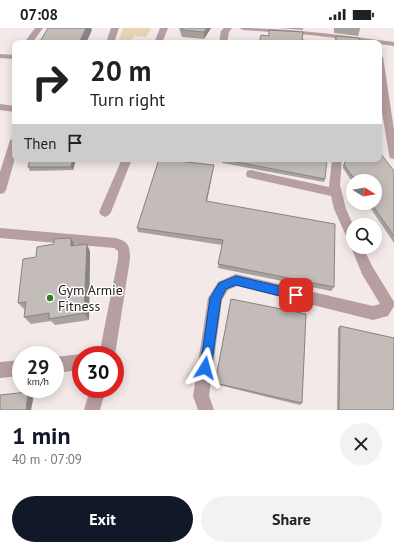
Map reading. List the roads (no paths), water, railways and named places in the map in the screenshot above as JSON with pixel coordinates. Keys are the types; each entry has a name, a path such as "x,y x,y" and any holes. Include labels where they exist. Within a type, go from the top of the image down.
{"street":[{"path":"30,40 39,28"},
{"path":"111,40 115,28"},
{"path":"159,40 164,28"},
{"path":"224,40 225,31 228,28"},
{"path":"243,28 309,31 365,40"},
{"path":"382,43 394,44"},
{"path":"0,56 12,57"},
{"path":"382,81 387,120 394,155"},
{"path":"0,107 12,109"},
{"path":"0,190 12,150"},
{"path":"105,212 126,162"},
{"path":"337,162 334,185 340,208 346,222"},
{"path":"252,174 336,193"},
{"path":"0,233 116,243 124,248 124,259 108,346"},
{"path":"206,410 201,396 216,298 223,286 236,280 373,313 383,311 388,304 367,270 360,254"},
{"path":"0,370 12,369"},
{"path":"92,410 95,398"}],"place":[{"name":"Gym Armie Fitness","path":"50,298"}]}
